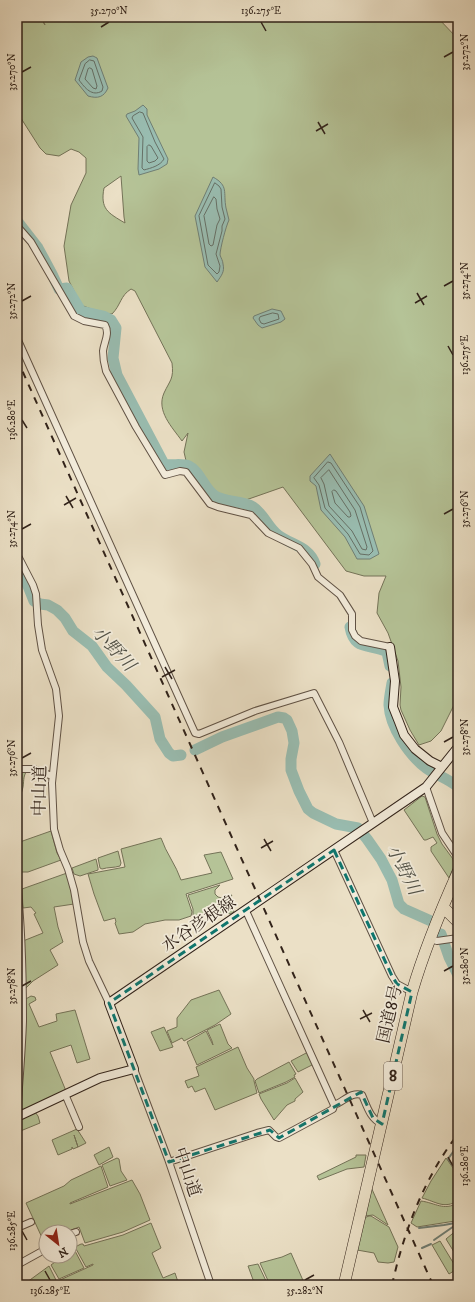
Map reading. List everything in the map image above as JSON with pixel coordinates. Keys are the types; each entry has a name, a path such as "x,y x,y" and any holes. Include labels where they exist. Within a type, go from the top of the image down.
{"highway":[{"name":"国道8号","path":"344,1285 412,992 419,968 439,939 443,907 458,872"},
{"path":"443,907 458,922"}],"main road":[{"path":"390,647 395,681 393,707 404,735 415,749 430,761 438,771"},
{"name":"水谷彦根線","path":"110,1002 246,911 426,787 458,747"},
{"path":"17,1116 100,1078 134,1069 110,1002"}],"street":[{"path":"17,226 30,242 74,316 84,322 105,325 108,332 103,351 106,371 136,427 165,475 167,476 180,471 186,472 210,504 251,515 268,533 299,548 312,564 318,576 340,595 352,614 352,630 355,636 361,641 390,647"},
{"path":"17,338 195,733 199,734 255,711 314,693 339,742 373,823"},
{"name":"中山道","path":"17,554 33,585 37,602 38,625 42,650 56,689 58,716 52,776 54,829 74,890 83,942 90,961 110,1002"},
{"path":"17,769 34,768 52,776"},
{"path":"426,787 442,833 458,857"},
{"path":"334,850 392,976 397,984 412,992"},
{"path":"17,883 20,908 23,993 17,1116"},
{"path":"246,911 334,1105"},
{"path":"439,939 458,938"},
{"name":"中山道","path":"134,1069 169,1162 211,1285"},
{"path":"65,1094 79,1127"},
{"path":"169,1162 269,1130 276,1138 280,1138 333,1109 334,1105 351,1096 359,1094 362,1095 373,1118 382,1124"},
{"path":"17,1228 31,1222"},
{"path":"17,1265 38,1253"}],"highlighted area":[{"path":"334,850 392,976 397,984 412,992 382,1124 373,1118 361,1092 279,1138 270,1130 169,1162 109,1003"}],"green space":[{"path":"17,17 40,17 45,25 41,17 437,17 458,39 458,697 441,731 431,741 419,745 401,710 401,687 398,661 388,633 377,613 379,593 386,576 364,576 346,571 283,487 243,501 213,497 187,465 184,452 188,433 182,441 166,418 162,406 164,393 172,376 172,363 135,291 131,289 127,292 112,314 101,313 81,305 69,281 64,246 71,205 86,173 86,158 79,152 71,149 59,156 46,154 40,148 17,112","holes":["121,176 125,223 110,213 104,206 103,201 104,188"]},
{"path":"17,771 26,772 17,806"},
{"path":"422,796 425,797 437,834 453,859 454,866 449,878 431,851 431,847 437,843 433,837 424,840 404,810"},
{"path":"51,831 57,853 61,860 28,872 21,872 18,862 17,843"},
{"path":"161,838 181,880 212,873 204,855 221,852 233,879 186,894 192,912 191,916 179,920 165,920 145,924 133,932 119,934 115,923 115,918 104,921 88,874 125,867 121,849"},
{"path":"118,851 121,863 120,866 100,868 98,858"},
{"path":"96,859 98,870 80,876 74,874 72,868"},
{"path":"67,873 74,904 54,907 63,942 50,950 58,965 33,981 24,990 23,941 43,933 34,914 36,913 31,907 23,908 22,889"},
{"path":"220,885 215,890 215,894 222,898 232,895 230,898 234,912 230,914 227,913 193,917 193,909 188,895"},
{"path":"219,990 231,1014 215,1025 184,1041 182,1038 172,1043 167,1031 177,1027 177,1018 191,1000"},
{"path":"31,996 35,997 36,1000 29,1004 39,1027 57,1021 56,1014 75,1010 90,1059 77,1063 71,1045 50,1052 66,1091 24,1110 20,1107 24,1000"},
{"path":"220,1024 228,1044 232,1048 197,1065 187,1042 206,1031 213,1045 207,1030"},
{"path":"164,1027 173,1047 160,1051 151,1032"},
{"path":"238,1047 247,1068 254,1079 257,1093 215,1110 205,1088 195,1092 192,1086 188,1088 185,1081 199,1076 196,1067"},
{"path":"308,1052 314,1064 298,1072 291,1061"},
{"path":"289,1062 296,1074 294,1075 295,1077 259,1093 255,1081"},
{"path":"295,1078 303,1092 295,1099 295,1101 287,1105 274,1120 259,1094 287,1083"},
{"path":"35,1112 40,1123 18,1132 20,1118"},
{"path":"77,1129 86,1143 73,1149 72,1147 72,1149 58,1155 52,1140"},
{"path":"109,1147 113,1157 99,1165 94,1155"},
{"path":"356,1155 366,1155 364,1167 347,1169 319,1180 317,1176 356,1157"},
{"path":"117,1158 119,1159 121,1171 127,1180 110,1186 102,1165"},
{"path":"446,1158 458,1175 458,1201 444,1205 422,1198"},
{"path":"101,1166 108,1187 70,1204 132,1180 140,1194 150,1220 123,1232 85,1243 78,1224 38,1224 38,1229 26,1203 64,1186 71,1180"},
{"path":"371,1187 388,1225 373,1215 365,1216"},
{"path":"421,1201 440,1206 448,1206 458,1203 458,1222 455,1221 417,1227 411,1223"},
{"path":"369,1216 389,1227 398,1247 394,1262 378,1262 374,1253 357,1250 364,1218"},
{"path":"151,1223 161,1248 152,1253 163,1278 175,1273 179,1285 49,1285 93,1265 86,1267 78,1252 78,1246 83,1244 84,1246 123,1235"},
{"path":"458,1229 458,1250 454,1252 446,1239"},
{"path":"440,1241 457,1269 449,1274 432,1245"},
{"path":"291,1253 305,1285 270,1285 260,1263"},
{"path":"78,1257 84,1268 59,1279 51,1265 78,1264"},
{"path":"258,1264 267,1283 262,1285 255,1285 248,1266"},
{"path":"49,1266 56,1280 46,1285 23,1285"}],"water":[{"path":"93,56 97,58 108,88 103,95 98,97 88,96 75,80 81,62 88,57"},
{"path":"143,105 147,109 147,115 168,159 167,164 159,169 139,175 139,138 126,116"},
{"path":"213,177 221,183 223,187 229,220 220,252 223,262 223,272 217,282 205,267 195,216"},
{"path":"272,309 281,311 285,319 281,322 262,328 253,318 254,316"},
{"path":"330,454 364,506 379,554 370,559 357,559 345,537 321,510 316,486 310,481 310,476"}],"waterway":[{"path":"17,221 38,248 59,289 67,288 81,311 103,316 111,320 116,328 113,358 117,375 164,464 189,466 193,468 211,493 215,496 224,500 244,503 253,507 260,513 271,529 283,538 309,553 315,564"},
{"name":"小野川","path":"17,565 34,601 40,604 48,605 57,610 65,618 73,631 92,646 107,667 126,685 155,717 160,739 169,753 173,756 181,755"},
{"path":"350,627 352,635 359,644 381,649 387,652 390,666"},
{"path":"392,683 389,702 390,713 397,731 407,748 426,768 458,787"},
{"name":"小野川","path":"195,750 222,737 278,717 287,720 292,731 294,743 291,759 291,770 308,809 336,824 358,828 381,859 392,880 399,904 404,909 431,921"},
{"name":"小野川","path":"441,934 449,957 458,975"},
{"path":"458,1145 448,1159 458,1173"},
{"path":"419,1228 455,1223 458,1224"},
{"path":"434,1240 457,1224"},
{"path":"422,1248 431,1244"}],"railway":[{"path":"17,359 433,1285"},
{"path":"392,1285 409,1225 425,1187 446,1151 458,1134"}]}
